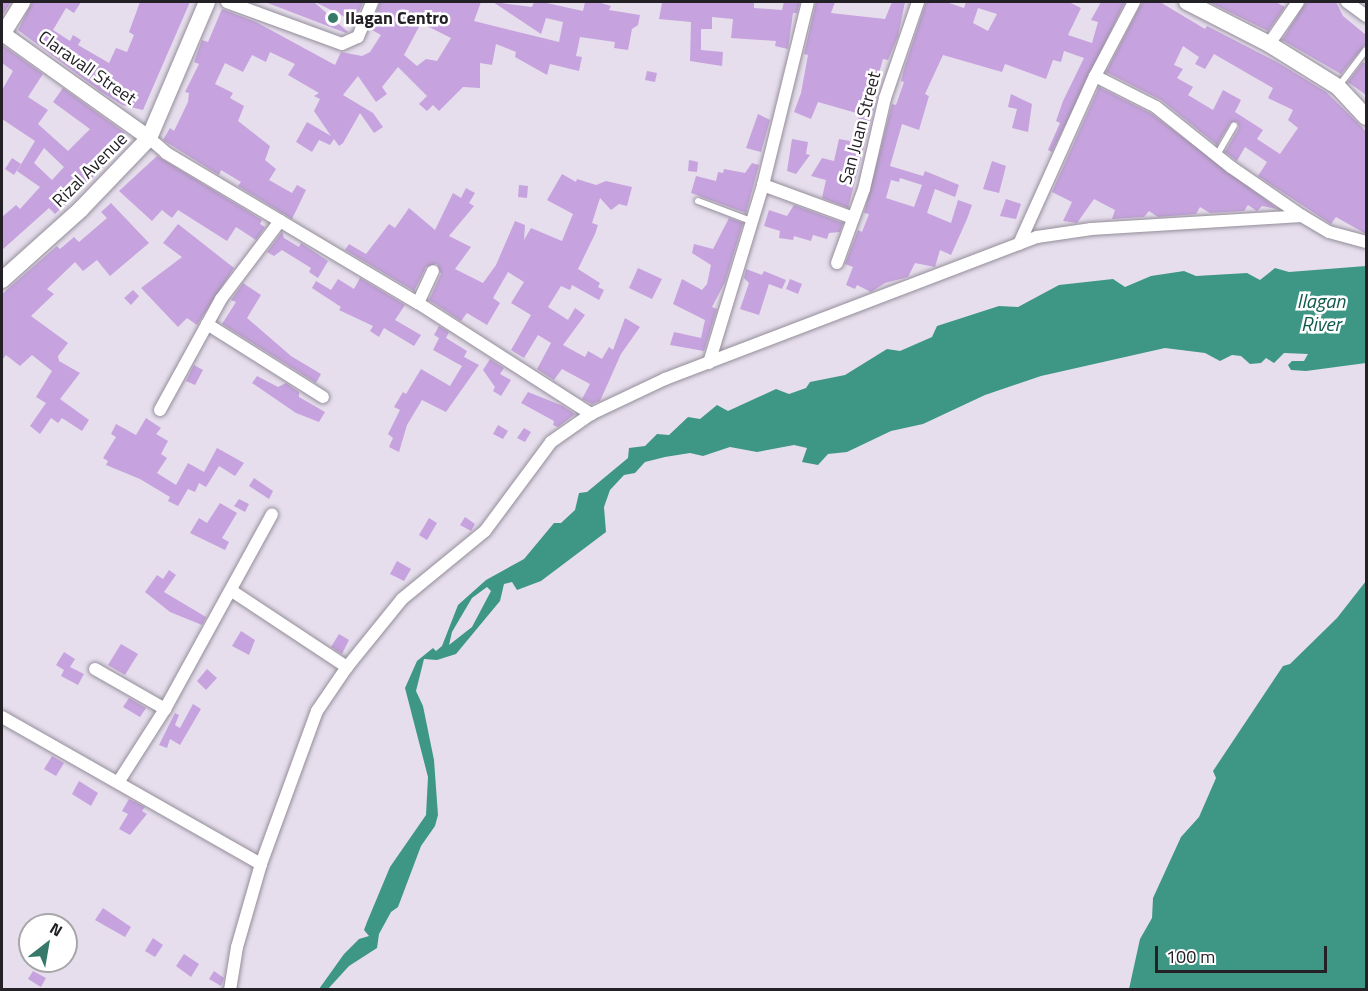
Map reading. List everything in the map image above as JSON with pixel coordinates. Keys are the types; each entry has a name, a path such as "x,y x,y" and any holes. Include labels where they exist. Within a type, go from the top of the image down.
{"main road":[{"name":"Rizal Avenue","path":"2,267 146,135 198,2"},
{"name":"Rizal Avenue","path":"2,280 81,209 146,135 207,2"},
{"path":"1187,2 1269,44 1338,87 1366,117"}],"street":[{"path":"2,33 22,2"},
{"path":"227,2 342,44 358,37 372,2"},
{"path":"709,363 763,185 808,2"},
{"name":"San Juan Street","path":"837,263 853,218 885,98 918,2"},
{"path":"1019,243 1095,76 1134,2"},
{"path":"1269,44 1298,2"},
{"path":"1347,2 1366,15"},
{"name":"Claravall Street","path":"2,33 146,135"},
{"path":"1095,76 1148,102 1302,216 1329,232 1366,242"},
{"path":"146,135 591,414"},
{"path":"763,185 853,218"},
{"path":"230,990 237,946 261,864 317,711 347,667 402,599 485,531 551,442 591,414 709,363 1019,243 1091,229 1302,216"},
{"path":"160,410 207,324 280,221"},
{"path":"417,303 434,271"},
{"path":"207,324 323,397"},
{"path":"119,781 165,709 232,591 272,514"},
{"path":"232,591 347,667"},
{"path":"95,669 165,709"},
{"path":"2,717 119,781 261,864"}],"lane":[{"path":"1338,87 1366,50"},
{"path":"1217,155 1234,126"},
{"path":"698,201 751,221"}],"water":[{"name":"Ilagan River","path":"1366,266 1366,363 1306,371 1291,370 1288,365 1292,361 1304,361 1308,354 1284,353 1274,363 1266,358 1261,363 1250,364 1241,356 1232,355 1220,361 1205,353 1165,348 1041,376 985,395 923,424 891,431 847,452 828,454 818,465 802,462 807,448 794,445 757,452 730,447 703,456 690,453 645,462 635,473 624,475 610,490 604,507 606,532 541,581 517,590 512,582 504,584 500,601 456,654 437,660 424,659 416,691 423,706 434,760 438,815 435,826 421,846 398,907 391,912 379,934 377,948 349,966 328,989 319,989 344,954 359,939 369,936 364,930 390,867 426,815 428,777 405,688 417,661 433,648 436,651 442,646 458,605 486,580 524,559 554,523 561,523 575,510 579,493 587,492 628,458 629,448 645,446 657,434 669,435 688,417 700,419 717,405 728,411 776,389 789,394 806,388 810,382 845,375 887,349 900,351 932,337 937,326 999,306 1018,307 1059,285 1113,279 1125,287 1151,276 1184,271 1196,276 1247,273 1260,280 1275,268 1289,272","holes":["487,587 491,591 472,627 449,645 452,632 472,598"]},
{"path":"1366,581 1366,989 1129,989 1140,939 1152,918 1153,898 1181,837 1199,817 1216,778 1213,771 1283,666 1290,664 1337,618"}],"building":[{"path":"2,2 11,2 2,16"},
{"path":"32,2 81,2 74,13 66,8 53,30 70,41 73,35 81,40 78,45 109,63 116,48 127,52 134,35 129,32 140,2 190,2 143,110 122,105 100,91 18,30"},
{"path":"265,2 314,2 348,32 346,33"},
{"path":"315,2 363,2 355,22"},
{"path":"380,2 481,2 474,21 559,42 563,22 546,18 541,34 493,2 532,7 534,2 542,2 583,11 585,2 598,2 611,6 609,10 640,15 638,25 632,29 628,50 614,48 615,42 580,37 576,56 582,57 579,71 550,64 547,75 515,57 516,52 496,44 492,65 480,63 480,88 463,87 439,111 433,105 427,111 419,104 427,96 398,67 382,87 387,94 376,102 358,76 343,95 373,113 383,127 374,133 360,113 343,143 339,146 334,139 330,145 319,140 312,152 296,142 307,122 331,136 314,111 320,99 314,96 319,93 288,75 295,64 270,52 266,62 252,55 243,72 225,63 215,84 233,93 230,98 244,106 238,121 270,146 265,160 276,169 269,180 292,193 297,185 306,190 292,219 238,186 241,182 221,170 219,175 163,140 170,128 174,131 188,102 189,93 185,92 199,64 194,62 199,48 202,40 208,42 222,9 256,22 335,65 341,52 362,56 370,52 381,35 370,29","holes":["421,23 451,38 437,61 426,59 417,66 404,55"]},
{"path":"754,2 754,8 782,10 784,2 800,2 797,13 793,13 788,49 775,46 776,41 731,38 733,19 712,17 712,29 701,29 701,50 723,52 722,66 690,61 691,22 659,19 662,3"},
{"path":"816,2 835,2 831,13 885,19 892,2 905,2 898,36 888,60 883,59 875,87 872,103 875,104 848,208 822,198 826,180 811,176 822,158 834,161 839,139 850,141 860,114 818,102 811,119 794,112 801,93 808,55 804,54"},
{"path":"926,2 946,2 964,8 966,2 1069,2 1081,8 1068,35 1092,43 1098,22 1091,20 1101,2 1125,2 1052,152 1048,150 1060,123 1056,121 1084,58 1064,51 1061,62 1053,60 1046,79 1005,64 1002,72 943,55 925,94 929,96 919,130 902,124 890,166 923,176 925,171 959,185 955,197 935,189 927,213 951,223 958,200 972,205 951,255 940,250 935,267 915,263 908,277 885,283 871,292 857,285 855,289 846,285 853,267 845,264 858,230 862,232 869,214 864,213 892,104 896,105 904,82 901,81","holes":["978,8 997,14 988,31 973,23","900,178 922,185 914,207 886,198 891,180 899,182"]},
{"path":"1142,2 1160,2 1205,29 1207,26 1277,62 1326,92 1366,132 1366,234 1336,217 1331,224 1258,176 1267,162 1245,147 1237,161 1225,152 1239,128 1237,122 1230,123 1217,145 1161,100 1106,72","holes":["1183,46 1199,57 1195,64 1205,69 1214,54 1273,88 1268,98 1293,110 1288,120 1298,128 1280,154 1257,139 1263,130 1235,112 1241,100 1223,90 1213,110 1188,95 1193,87 1177,78 1183,69 1174,65"]},
{"path":"1209,2 1276,2 1285,7 1268,31"},
{"path":"1306,2 1336,2 1343,16 1366,35 1366,44 1341,74 1282,40"},
{"path":"2,45 43,74 28,97 48,110 38,124 68,151 90,129 53,102 63,88 125,133 100,162 104,166 55,214 49,208 2,250 2,217 16,205 20,209 40,187 17,171 35,141 2,119 2,90 13,71 2,63","holes":["44,148 64,167 52,180 34,163"]},
{"path":"1363,62 1366,64 1366,95 1348,82"},
{"path":"647,71 657,73 655,82 645,80"},
{"path":"1099,87 1152,114 1278,209 1262,206 1257,211 1248,205 1244,211 1210,213 1200,207 1196,214 1158,217 1149,211 1144,217 1112,219 1115,210 1094,199 1077,223 1063,221 1072,202 1052,192"},
{"path":"1011,94 1032,104 1028,132 1012,128 1017,109 1008,107"},
{"path":"758,114 770,120 761,152 746,148"},
{"path":"792,139 808,142 806,154 810,155 796,174 787,171"},
{"path":"157,156 262,220 260,224 265,227 256,240 236,227 227,241 178,210 172,218 162,210 152,221 119,191"},
{"path":"12,158 21,164 14,175 5,169"},
{"path":"689,160 698,162 697,172 688,171"},
{"path":"992,161 1006,166 999,193 983,189"},
{"path":"752,163 759,165 746,213 691,193 696,176 716,181 718,172 723,173 724,169 745,173"},
{"path":"562,174 576,182 577,179 596,185 606,181 632,187 627,206 619,204 611,210 600,198 592,223 598,225 578,269 600,283 598,287 604,290 599,300 572,285 570,290 561,286 548,307 568,320 575,308 585,315 563,345 585,357 588,351 602,359 609,347 613,350 625,318 640,327 621,354 600,401 592,404 582,399 590,384 562,369 554,380 537,369 551,343 538,335 524,358 511,350 531,315 511,303 524,282 508,272 493,298 500,303 487,325 467,313 461,321 429,300 441,274 437,264 426,267 414,291 345,250 349,244 366,254 389,224 395,228 409,208 435,230 453,193 461,198 466,188 475,193 469,203 474,206 449,236 471,247 455,269 483,283 496,265 515,221 525,225 524,240 531,228 562,241 573,214 547,200"},
{"path":"519,185 528,186 527,198 518,197"},
{"path":"1006,199 1021,204 1016,219 1000,216"},
{"path":"111,203 149,243 110,276 97,260 83,271 75,262 47,289 54,294 31,316 68,343 58,356 59,361 80,373 60,399 89,420 82,431 62,418 58,423 51,418 40,434 30,426 46,403 36,397 52,371 32,355 20,366 6,355 2,360 2,294 57,246 60,249 74,237 79,242 107,218 101,212"},
{"path":"794,205 843,223 840,232 829,233 827,239 813,235 811,241 794,236 793,240 779,238 780,231 764,226 769,210 787,216"},
{"path":"729,218 743,223 725,282 712,307 717,309 704,351 670,345 674,332 701,338 705,320 673,304 682,279 702,290 707,284 711,265 692,253 694,244 713,249"},
{"path":"178,224 234,268 197,325 187,318 178,327 141,288 182,257 163,243"},
{"path":"282,232 284,238 299,247 301,243 328,261 318,278 309,272 311,268 282,250 274,256 267,252"},
{"path":"638,268 662,279 652,299 629,288"},
{"path":"746,269 762,275 764,271 786,280 782,289 769,284 759,315 740,309 749,283 744,278"},
{"path":"360,278 405,305 395,320 421,335 414,346 384,328 379,337 370,331 373,326 339,310 341,307 312,288 316,281 331,290 338,279 354,289"},
{"path":"790,279 802,284 798,294 786,289"},
{"path":"243,283 261,295 247,318 291,356 321,374 316,383 222,324 236,302 231,300"},
{"path":"133,290 139,296 131,305 124,298"},
{"path":"439,326 449,332 446,338 467,351 464,357 479,365 446,412 422,400 407,425 399,452 389,447 393,438 388,434 400,410 394,407 403,392 406,394 421,369 450,386 462,366 433,350 439,338 434,335"},
{"path":"490,359 504,368 500,374 511,380 501,396 493,391 495,387 483,370"},
{"path":"194,365 203,370 195,385 186,381"},
{"path":"257,376 278,387 286,383 299,392 299,397 325,412 319,422 296,413 252,383"},
{"path":"528,392 563,406 575,414 558,427 553,425 554,421 521,403"},
{"path":"146,418 161,428 156,434 168,441 161,454 167,458 157,473 176,485 188,463 204,472 217,448 244,463 235,476 219,466 206,487 199,483 195,492 188,489 178,506 168,501 170,497 140,479 106,465 108,461 103,458 116,437 111,434 116,424 136,435"},
{"path":"498,425 508,431 503,439 493,434"},
{"path":"524,428 531,432 525,442 517,438"},
{"path":"254,478 273,491 269,499 249,486"},
{"path":"239,499 249,504 245,512 234,506"},
{"path":"220,503 237,513 222,538 229,542 225,550 190,533 199,518 207,523"},
{"path":"465,517 475,524 471,531 460,525"},
{"path":"429,518 437,523 427,540 419,535"},
{"path":"397,561 411,569 404,581 390,574"},
{"path":"169,570 176,575 164,592 206,617 202,625 170,612 145,592 157,575 163,579"},
{"path":"241,631 255,640 249,655 232,646"},
{"path":"339,634 349,640 342,654 331,647"},
{"path":"121,644 138,654 125,675 108,665"},
{"path":"64,652 75,659 70,667 84,674 78,685 61,676 64,670 56,665"},
{"path":"207,669 217,678 206,690 197,681"},
{"path":"129,698 146,708 140,717 123,707"},
{"path":"193,704 201,709 180,745 170,739 167,748 159,745 175,713 179,715 175,725 180,728"},
{"path":"52,756 64,763 56,776 44,769"},
{"path":"79,781 98,793 91,806 72,794"},
{"path":"129,799 145,807 142,811 147,814 130,835 119,829 128,814 122,811"},
{"path":"103,908 131,927 125,937 95,920"},
{"path":"153,938 163,945 155,957 145,951"},
{"path":"184,954 199,964 191,977 176,966"},
{"path":"214,971 224,978 221,986 209,979"},
{"path":"32,973 46,978 41,987 28,979"}],"place":[{"name":"Ilagan Centro","path":"333,18"}]}
